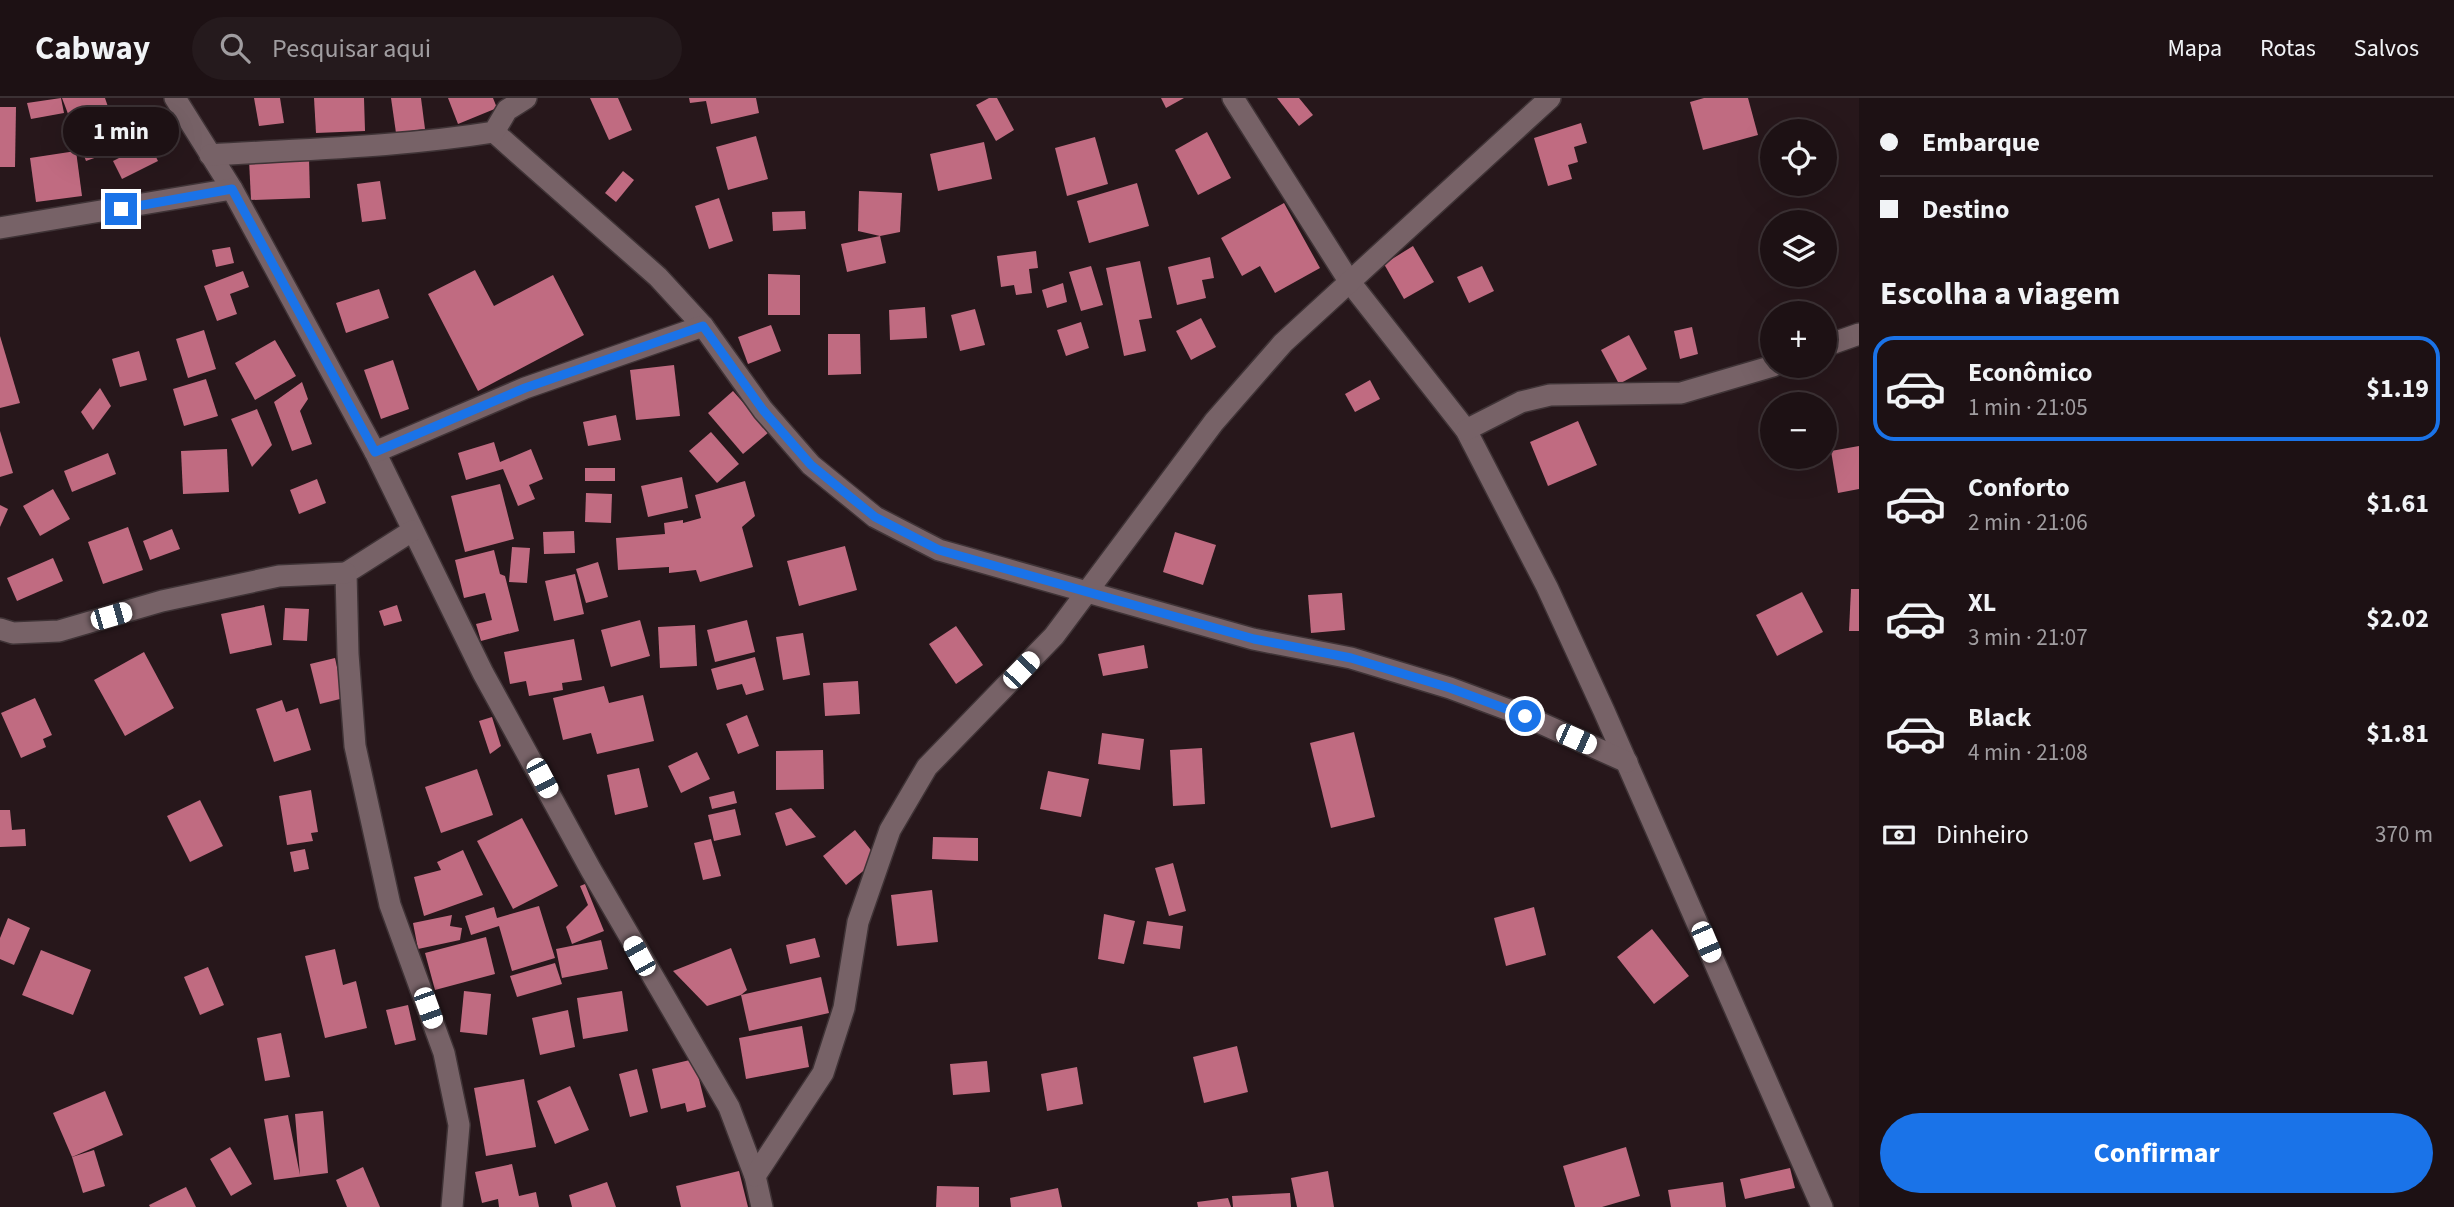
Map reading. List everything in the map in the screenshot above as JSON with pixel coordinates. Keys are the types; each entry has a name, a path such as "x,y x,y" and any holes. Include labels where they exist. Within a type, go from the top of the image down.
{"street":[{"path":"175,98 232,189 375,452 483,673 591,870 729,1107 755,1176 762,1207"},
{"path":"494,132 507,110 526,98"},
{"path":"1233,98 1349,281 1466,430 1547,587 1627,762 1822,1207"},
{"path":"755,1176 822,1073 844,1008 858,922 890,830 927,767 1054,636 1214,422 1283,343 1550,98"},
{"path":"210,155 425,143 494,132"},
{"path":"494,132 658,277 703,326 763,410 803,456 875,517 939,550 1254,639 1351,658 1450,688 1525,716 1627,762"},
{"path":"0,228 232,189"},
{"path":"375,452 525,388 703,326"},
{"path":"1837,342 1859,334"},
{"path":"1466,430 1521,402 1550,395 1681,393 1760,370"},
{"path":"0,629 13,633 59,631 162,601 279,576 346,573 412,531"},
{"path":"346,573 348,654 355,746 390,905 444,1053 459,1125 452,1207"}],"building":[{"path":"61,98 64,113 31,119 27,103"},
{"path":"62,98 105,98 122,148 86,161"},
{"path":"254,98 280,98 284,123 259,126"},
{"path":"314,98 364,98 365,131 316,133"},
{"path":"391,98 421,98 425,129 396,133"},
{"path":"448,98 493,98 497,108 458,124"},
{"path":"590,98 618,98 632,130 609,140"},
{"path":"689,98 756,98 759,113 711,124 706,101 690,103"},
{"path":"989,98 997,98 1014,130 996,141 976,105"},
{"path":"1161,98 1184,98 1166,108"},
{"path":"1277,98 1299,98 1313,115 1299,126"},
{"path":"1704,98 1748,98 1758,135 1703,150 1690,102"},
{"path":"0,107 16,107 15,167 0,167"},
{"path":"1581,123 1587,143 1574,147 1578,162 1568,165 1572,179 1548,186 1534,138"},
{"path":"1207,132 1231,178 1198,195 1175,150"},
{"path":"756,136 768,179 728,190 716,147"},
{"path":"1095,137 1108,184 1067,196 1055,148"},
{"path":"984,142 992,179 938,191 930,154"},
{"path":"149,143 158,161 122,179 113,161"},
{"path":"76,151 82,196 36,202 30,158"},
{"path":"309,158 310,198 251,200 249,160"},
{"path":"623,171 634,180 616,202 605,193"},
{"path":"380,181 386,219 362,222 357,184"},
{"path":"1137,183 1149,226 1089,243 1077,201"},
{"path":"859,191 902,193 900,232 880,236 858,231"},
{"path":"719,198 733,241 709,249 695,206"},
{"path":"1284,203 1320,268 1275,293 1260,266 1242,276 1221,238"},
{"path":"805,211 806,229 773,231 772,212"},
{"path":"880,236 886,263 847,272 841,244"},
{"path":"1413,246 1434,282 1404,299 1384,264"},
{"path":"230,247 234,263 216,267 212,250"},
{"path":"1036,251 1038,268 1029,269 1032,293 1016,295 1014,285 1001,287 997,256"},
{"path":"1210,257 1214,278 1202,280 1206,298 1177,305 1168,267"},
{"path":"1140,261 1152,318 1139,320 1146,351 1124,356 1106,268"},
{"path":"1091,266 1103,305 1081,311 1069,272"},
{"path":"1482,266 1494,291 1469,303 1457,277"},
{"path":"475,270 494,306 553,275 584,335 478,391 428,294"},
{"path":"243,271 249,287 230,294 237,314 217,321 204,286"},
{"path":"768,274 800,275 800,315 768,315"},
{"path":"1063,283 1067,302 1047,308 1042,290"},
{"path":"379,289 389,318 346,333 336,303"},
{"path":"925,307 927,338 890,340 889,310"},
{"path":"975,309 985,345 960,351 951,315"},
{"path":"1201,318 1216,347 1191,360 1176,331"},
{"path":"1081,322 1089,348 1066,356 1057,330"},
{"path":"771,325 781,351 748,364 738,337"},
{"path":"1692,327 1698,354 1680,359 1674,331"},
{"path":"204,330 216,369 188,378 176,339"},
{"path":"828,334 860,334 861,374 828,375"},
{"path":"1629,335 1647,369 1619,384 1601,350"},
{"path":"0,336 20,403 0,408"},
{"path":"275,340 296,376 255,400 235,363"},
{"path":"139,351 147,380 120,387 112,359"},
{"path":"393,360 409,409 381,419 364,370"},
{"path":"674,365 680,416 636,420 630,370"},
{"path":"206,379 218,416 184,426 173,389"},
{"path":"1370,380 1380,399 1355,412 1345,394"},
{"path":"302,382 308,399 300,411 312,444 292,451 274,402"},
{"path":"100,388 111,406 93,430 81,412"},
{"path":"733,391 769,432 743,454 708,413"},
{"path":"257,409 272,445 252,467 231,419"},
{"path":"616,415 621,440 588,446 583,422"},
{"path":"1578,421 1597,465 1548,486 1530,442"},
{"path":"0,431 13,473 0,477"},
{"path":"711,432 739,464 717,483 689,451"},
{"path":"494,442 500,462 531,449 543,479 529,485 535,499 518,506 503,469 466,480 458,453"},
{"path":"1859,446 1859,489 1838,493 1834,469 1837,469 1837,450"},
{"path":"227,449 229,492 183,494 181,451"},
{"path":"108,453 116,474 72,492 64,471"},
{"path":"585,468 615,468 615,481 585,481"},
{"path":"682,477 688,508 648,517 641,486"},
{"path":"317,479 326,503 299,514 290,490"},
{"path":"745,481 755,516 742,527 753,567 700,582 696,570 669,573 669,567 618,570 616,538 665,534 664,523 683,520 683,523 701,518 695,495"},
{"path":"500,484 514,539 465,552 451,496"},
{"path":"53,489 70,519 40,536 23,506"},
{"path":"586,493 612,494 611,523 585,522"},
{"path":"0,505 8,509 0,527"},
{"path":"128,527 143,570 103,584 88,542"},
{"path":"172,529 180,549 150,560 143,541"},
{"path":"574,531 575,553 544,554 543,532"},
{"path":"1175,532 1216,545 1203,585 1163,572"},
{"path":"845,546 857,590 799,606 787,561"},
{"path":"512,547 530,548 527,583 509,582"},
{"path":"494,550 500,574 505,576 519,631 481,641 476,624 492,620 485,593 464,598 455,560"},
{"path":"53,558 63,581 17,601 7,578"},
{"path":"598,562 608,597 586,603 576,569"},
{"path":"575,574 584,614 554,621 545,581"},
{"path":"1851,589 1859,589 1859,631 1849,631"},
{"path":"1802,592 1823,632 1777,656 1756,615"},
{"path":"1342,593 1345,630 1311,633 1308,595"},
{"path":"264,605 272,645 230,654 221,614"},
{"path":"397,605 402,621 384,626 379,611"},
{"path":"285,608 309,609 307,641 283,640"},
{"path":"640,620 650,656 611,667 601,630"},
{"path":"747,620 755,652 715,662 707,630"},
{"path":"695,625 697,666 660,668 658,627"},
{"path":"956,626 983,665 956,684 929,644"},
{"path":"803,633 810,675 783,680 776,637"},
{"path":"574,639 582,680 562,683 563,690 529,696 526,681 510,684 504,652"},
{"path":"1144,645 1148,668 1103,676 1098,654"},
{"path":"144,652 174,708 125,736 94,680"},
{"path":"755,657 764,690 746,695 742,684 717,690 711,669"},
{"path":"335,658 344,698 320,704 310,664"},
{"path":"858,681 860,714 825,716 823,683"},
{"path":"604,686 609,703 643,695 654,741 597,754 591,733 563,740 553,698"},
{"path":"35,698 52,735 43,739 46,747 21,758 1,713"},
{"path":"282,700 286,712 298,708 311,750 274,762 256,709"},
{"path":"747,715 759,746 738,754 726,724"},
{"path":"492,717 501,746 490,754 479,721"},
{"path":"1354,732 1375,817 1331,828 1310,743"},
{"path":"1102,733 1144,739 1140,770 1098,764"},
{"path":"1202,748 1205,804 1173,806 1170,750"},
{"path":"823,750 824,789 776,790 776,751"},
{"path":"697,752 710,779 681,793 668,766"},
{"path":"639,768 648,807 615,815 607,775"},
{"path":"477,769 493,815 441,833 425,787"},
{"path":"1048,771 1089,779 1081,817 1040,809"},
{"path":"311,790 318,832 311,833 313,841 287,845 279,796"},
{"path":"734,791 737,803 712,809 709,797"},
{"path":"200,800 223,846 190,862 167,816"},
{"path":"791,808 816,837 786,846 775,813"},
{"path":"735,809 741,835 714,841 708,815"},
{"path":"0,810 10,810 12,830 25,829 26,846 0,847"},
{"path":"522,818 558,886 513,909 477,841"},
{"path":"855,830 878,859 846,885 823,856"},
{"path":"933,837 978,838 978,861 932,859"},
{"path":"711,839 721,876 703,880 694,843"},
{"path":"305,849 309,869 294,872 290,852"},
{"path":"463,850 483,895 424,916 414,877 441,870 437,862"},
{"path":"1173,863 1186,911 1169,916 1155,868"},
{"path":"585,884 604,931 572,944 566,927 588,905 580,886"},
{"path":"932,890 938,942 897,946 891,895"},
{"path":"539,906 555,958 512,971 499,926 471,935 465,916 494,907 497,918"},
{"path":"1534,907 1546,955 1506,966 1494,918"},
{"path":"1104,914 1135,921 1124,964 1098,959"},
{"path":"452,915 450,926 462,928 460,940 418,949 413,923"},
{"path":"8,918 30,928 14,965 0,959 0,938"},
{"path":"1147,921 1183,926 1180,949 1143,944"},
{"path":"1652,929 1689,976 1654,1004 1617,957"},
{"path":"486,937 495,974 435,990 425,953"},
{"path":"815,938 820,957 790,964 786,945"},
{"path":"601,940 608,969 562,978 556,949"},
{"path":"731,948 747,990 741,995 707,1006 673,971"},
{"path":"335,949 343,985 356,981 367,1028 325,1038 305,956"},
{"path":"41,950 91,970 73,1015 22,995"},
{"path":"555,963 562,984 517,997 510,976"},
{"path":"208,967 224,1005 200,1015 184,977"},
{"path":"821,977 829,1013 749,1031 741,995"},
{"path":"464,991 491,994 487,1035 460,1032"},
{"path":"622,991 628,1031 583,1039 577,998"},
{"path":"408,1005 416,1040 395,1045 386,1010"},
{"path":"568,1010 575,1047 540,1055 532,1018"},
{"path":"802,1026 809,1067 746,1079 739,1038"},
{"path":"281,1033 290,1077 265,1081 257,1038"},
{"path":"1237,1046 1248,1092 1204,1103 1193,1057"},
{"path":"694,1059 706,1107 687,1112 685,1103 661,1109 652,1069"},
{"path":"987,1061 990,1092 953,1095 950,1064"},
{"path":"1077,1067 1083,1104 1047,1111 1041,1074"},
{"path":"637,1069 648,1112 630,1117 619,1074"},
{"path":"524,1079 536,1147 486,1156 474,1088"},
{"path":"570,1086 589,1130 555,1144 537,1101"},
{"path":"105,1091 123,1135 72,1157 53,1113"},
{"path":"323,1111 328,1173 274,1180 264,1119 288,1115 300,1175 295,1114"},
{"path":"230,1147 252,1184 231,1196 210,1159"},
{"path":"1626,1147 1640,1196 1602,1207 1575,1207 1563,1166"},
{"path":"94,1150 105,1186 83,1193 72,1157"},
{"path":"512,1164 519,1196 536,1192 539,1207 499,1207 498,1199 482,1203 475,1172"},
{"path":"363,1167 380,1207 347,1207 336,1180"},
{"path":"1790,1168 1795,1188 1745,1199 1740,1179"},
{"path":"739,1171 748,1207 681,1207 676,1186"},
{"path":"1328,1171 1334,1207 1297,1207 1291,1178"},
{"path":"607,1182 616,1207 572,1207 569,1195"},
{"path":"1723,1182 1726,1207 1671,1207 1668,1190"},
{"path":"937,1186 979,1187 979,1207 936,1207"},
{"path":"186,1187 196,1207 150,1207 149,1205"},
{"path":"1058,1188 1062,1207 1011,1207 1010,1198"},
{"path":"1290,1193 1291,1207 1233,1207 1232,1196"},
{"path":"1228,1198 1231,1207 1198,1207 1197,1202"}],"route":[{"path":"121,209 232,189 375,452 525,388 703,326 763,410 811,465 875,517 939,550 1026,572 1254,639 1351,658 1450,688 1525,716"}]}
